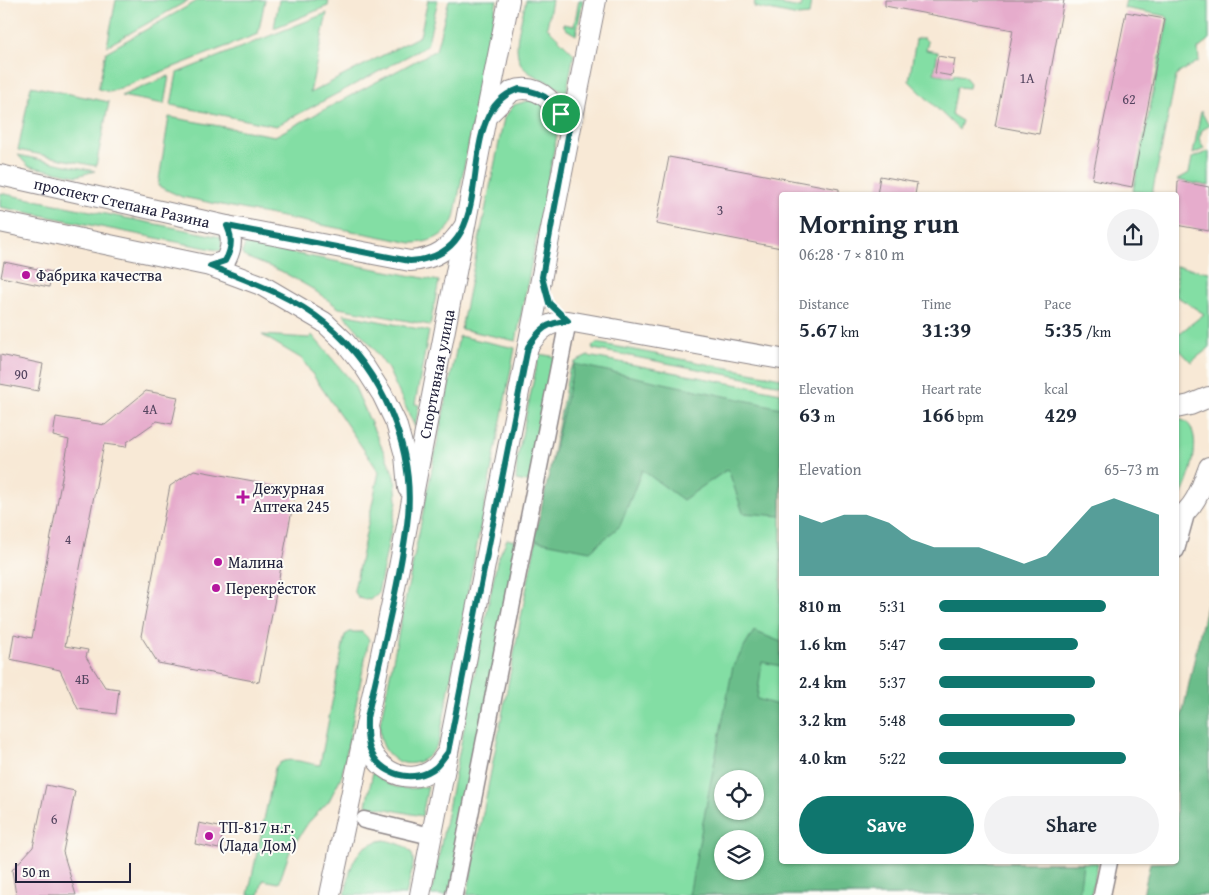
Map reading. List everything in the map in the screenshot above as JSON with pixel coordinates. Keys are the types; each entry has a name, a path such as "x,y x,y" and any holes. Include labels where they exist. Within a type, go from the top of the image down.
{"main road":[{"name":"Спортивная улица","path":"330,895 407,524 509,0"},
{"path":"420,895 596,0"},
{"path":"486,117 512,91 528,90 541,93 551,101 569,131"},
{"name":"проспект Степана Разина","path":"0,175 227,226 410,261 426,260 442,252 452,244 466,223"},
{"path":"0,222 210,266 261,285 324,322 344,341 364,366 396,423 405,455 408,482 407,524"},
{"path":"210,266 225,261 231,251 231,234 227,226"},
{"path":"542,277 549,303 568,321"},
{"path":"528,347 543,327 555,322 568,321 779,359"},
{"path":"1183,406 1209,396"},
{"path":"1183,406 1200,408 1209,414"},
{"path":"1181,517 1195,500 1209,467"},
{"name":"Спортивная улица","path":"367,718 366,739 370,752 386,770 410,777 422,775 436,768 448,752"}],"street":[{"path":"454,895 568,321"},
{"path":"1179,530 1181,517"},
{"path":"364,820 431,836"},
{"path":"1102,895 1108,864"}],"green space":[{"path":"116,0 189,0 107,46"},
{"path":"199,0 265,0 258,34 110,92 98,89 106,52"},
{"path":"279,0 329,0 328,6 274,28"},
{"path":"428,0 438,0 427,46 276,126 171,105 177,73 327,13 310,93 420,36"},
{"path":"449,0 497,0 454,218 447,230 442,234 425,242 412,243 182,197 158,186 169,117 275,136 436,50"},
{"path":"526,0 552,0 547,27 574,54 566,95 553,85 530,73 523,67 519,59 517,49 519,29"},
{"path":"579,0 583,0 576,35 566,29 563,24 574,26"},
{"path":"755,0 801,8 803,0 811,0 809,15 798,16 754,7"},
{"path":"1126,0 1209,0 1209,40 1198,49 1199,61 1179,73 1176,77 1152,192 1133,191 1168,19 1166,16 1124,8"},
{"path":"924,38 928,42 926,50 938,52 934,73 953,77 954,74 964,76 970,83 969,88 957,87 952,115 962,121 959,130 909,81 916,39"},
{"path":"169,76 164,104 121,96"},
{"path":"31,86 109,102 96,166 18,150"},
{"path":"530,100 544,104 558,130 516,341 461,329 504,118 514,105"},
{"path":"1201,111 1209,126 1202,130 1199,139 1204,149 1193,154"},
{"path":"1209,151 1209,186 1177,180 1189,173 1192,158"},
{"path":"18,155 95,171 77,176 28,166"},
{"path":"0,193 221,237 222,251 0,207"},
{"path":"245,244 439,281 430,325 339,308 311,288 281,271 245,257 242,253"},
{"path":"1179,267 1209,272 1209,348 1191,362 1179,349 1179,334 1204,314 1179,298"},
{"path":"343,314 429,331 415,404 419,405 415,427 388,369 370,344"},
{"path":"262,335 309,338 312,335 353,383 395,477 397,501 378,593 370,600 358,598 354,590 379,472 302,359"},
{"path":"459,336 515,348 439,741 431,753 422,760 412,763 402,762 393,758 386,750 381,738 380,724"},
{"path":"597,343 779,378 779,385 593,349 592,346"},
{"path":"539,354 557,357 531,483 516,480 517,459"},
{"path":"588,356 779,393 779,864 1098,864 1091,895 467,895 569,371 575,362"},
{"path":"574,364 779,408 779,516 743,513 728,469 683,500 642,470 620,526 590,551 534,540"},
{"path":"1179,420 1186,422 1192,430 1194,441 1191,468 1179,498"},
{"path":"507,539 520,542 450,895 431,895 497,561"},
{"path":"1209,592 1209,895 1143,895 1150,864 1179,864 1179,729"},
{"path":"754,631 779,641 779,666 762,662 757,699 779,705 779,864 1083,864 1079,895 689,895 733,666"},
{"path":"350,632 362,632 369,639 342,775 329,801 308,823 290,851 279,883 263,880 259,895 248,895 275,768 284,761 290,760 320,765 345,635"},
{"path":"373,772 385,782 398,787 428,786 422,816 366,805"},
{"path":"384,840 406,847 411,852 413,865 406,895 345,895 349,875 359,853 365,847"}],"building":[{"path":"885,0 1064,0 1039,134 995,126 1013,30 885,6"},
{"path":"1126,12 1165,19 1132,187 1092,179"},
{"path":"938,56 955,59 952,76 935,73"},
{"path":"669,157 839,189 839,192 779,192 779,248 656,224"},
{"path":"880,176 917,183 916,192 877,192"},
{"path":"1178,181 1209,187 1209,231 1179,226"},
{"name":"Фабрика качества","path":"4,262 52,272 49,287 1,277"},
{"path":"0,355 43,364 38,391 0,384"},
{"path":"146,391 178,397 172,424 157,421 127,442 126,447 104,444 65,646 88,650 86,657 105,687 119,689 116,714 78,709 60,670 10,659 14,634 32,638 69,440 53,436 56,417 105,425"},
{"name":"Малина","path":"194,470 296,489 259,682 158,663 141,636 170,486"},
{"path":"46,785 75,791 63,852 76,895 16,895 12,870 33,847"},
{"name":"ТП-817 н.г. (Лада Дом)","path":"199,823 224,828 219,849 195,844"}],"place":[{"name":"Фабрика качества","path":"26,275"},
{"name":"Дежурная Аптека 245","path":"243,497"},
{"name":"Малина","path":"218,562"},
{"name":"Перекрёсток","path":"216,588"},
{"name":"ТП-817 н.г. (Лада Дом)","path":"209,836"}],"route":[{"path":"519,89 541,93 551,101 561,114 569,131 542,277 549,303 568,321 555,322 543,327 528,347 448,752 436,768 422,775 410,777 397,775 386,770 376,760 370,752 366,739 367,718 407,524 408,482 405,455 396,423 382,394 364,366 344,341 324,322 261,285 210,266 225,261 231,251 231,234 227,226 410,261 426,260 442,252 452,244 466,223 486,117 502,98 512,91 519,89"}]}
